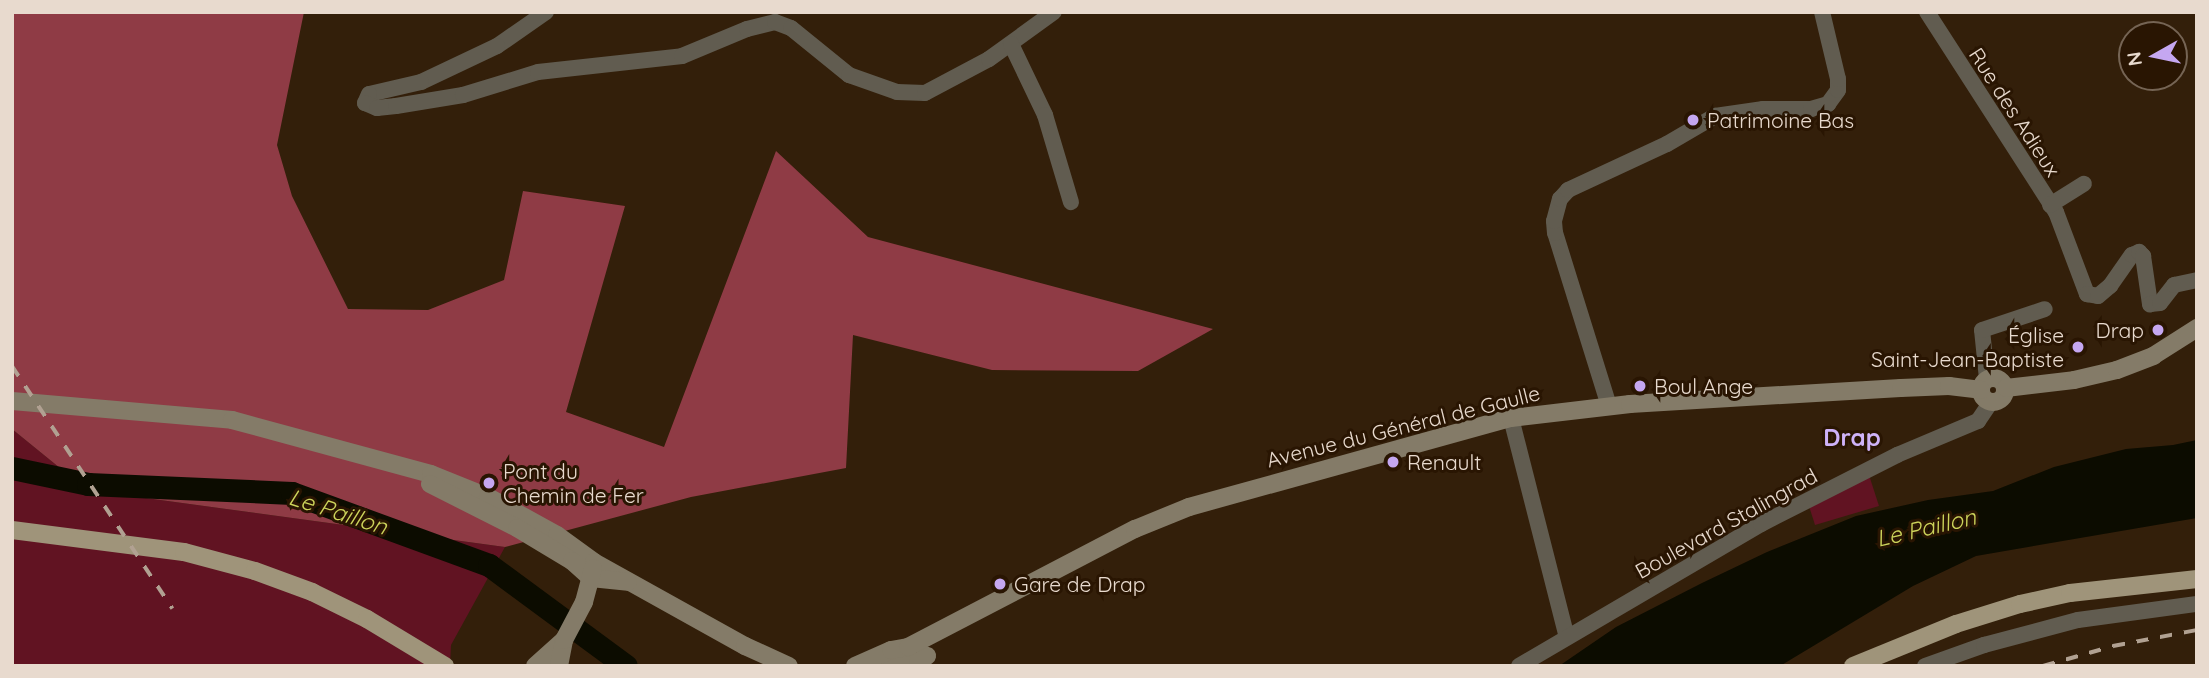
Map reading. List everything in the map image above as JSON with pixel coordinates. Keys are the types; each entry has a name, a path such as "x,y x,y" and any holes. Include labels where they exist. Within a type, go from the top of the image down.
{"main road":[{"path":"12,530 184,552 254,571 312,592 368,619 445,666"},
{"path":"12,538 178,560 249,579 334,613 428,666"},
{"path":"1853,666 1956,624 2020,604 2070,593 2197,579"},
{"path":"1874,666 2019,613 2127,596 2197,589"}],"street":[{"path":"546,12 497,46 421,82 369,94 365,103 377,108 396,106 463,95 538,72 682,56 747,29 775,22 791,28 849,75 897,92 925,93 989,59 1054,12"},
{"path":"1609,406 1555,233 1554,221 1560,199 1568,190 1667,144 1715,116 1763,109 1811,109 1828,104 1838,90 1838,79 1822,12"},
{"name":"Rue des Adieux","path":"1927,12 2048,202 2073,252 2087,294 2092,297 2110,286 2132,255 2139,252 2143,256 2150,304 2160,303 2174,285 2197,280"},
{"path":"1011,44 1045,115 1071,202"},
{"path":"2048,202 2084,184"},
{"path":"2045,309 1982,330 1986,390 2001,399 2006,388 2074,380 2117,370 2160,352 2197,328"},
{"name":"Avenue du Général de Gaulle","path":"855,666 877,658 919,656 951,625 1135,529 1189,506 1511,418 1609,406 1901,388 1949,386 1986,390"},
{"name":"Boulevard Stalingrad","path":"1519,666 1761,524 1897,455 1978,421 1986,390"},
{"path":"12,401 232,420 432,474 488,497 557,535 593,570"},
{"path":"1511,418 1567,638"},
{"path":"386,462 593,570 634,583 744,646 789,666"},
{"path":"545,544 571,570 584,602"},
{"path":"559,666 564,640 584,602 593,570"},
{"path":"1925,666 1984,645 2078,620 2197,604"},
{"path":"535,666 564,640"}],"shaded area":[{"path":"12,12 304,12 277,145 292,196 348,309 428,310 504,280 523,191 625,206 566,412 664,447 776,151 868,237 1213,329 1138,371 992,370 853,335 846,468 691,497 505,547 87,490 12,429"},
{"path":"12,429 87,490 505,547 451,645 450,666 12,666"},
{"path":"1869,475 1879,506 1815,525 1809,506"}],"water":[{"path":"2197,440 2197,518 1976,556 1913,586 1780,666 1559,666 1616,627 1702,583 1767,552 1856,516 1928,500 1993,491 2054,467 2126,449"}],"waterway":[{"name":"Le Paillon","path":"12,468 88,484 292,493 489,565 626,666"}],"railway":[{"path":"12,366 173,609"},
{"path":"2043,666 2113,646 2197,630"}],"place":[{"name":"Patrimoine Bas","path":"1693,120"},
{"name":"Drap","path":"2158,330"},
{"name":"Église Saint-Jean-Baptiste","path":"2078,347"},
{"name":"Boul Ange","path":"1640,386"},
{"name":"Renault","path":"1393,462"},
{"name":"Pont du Chemin de Fer","path":"489,483"},
{"name":"Gare de Drap","path":"1000,584"}],"district":[{"name":"Drap","path":"1852,438"}]}
